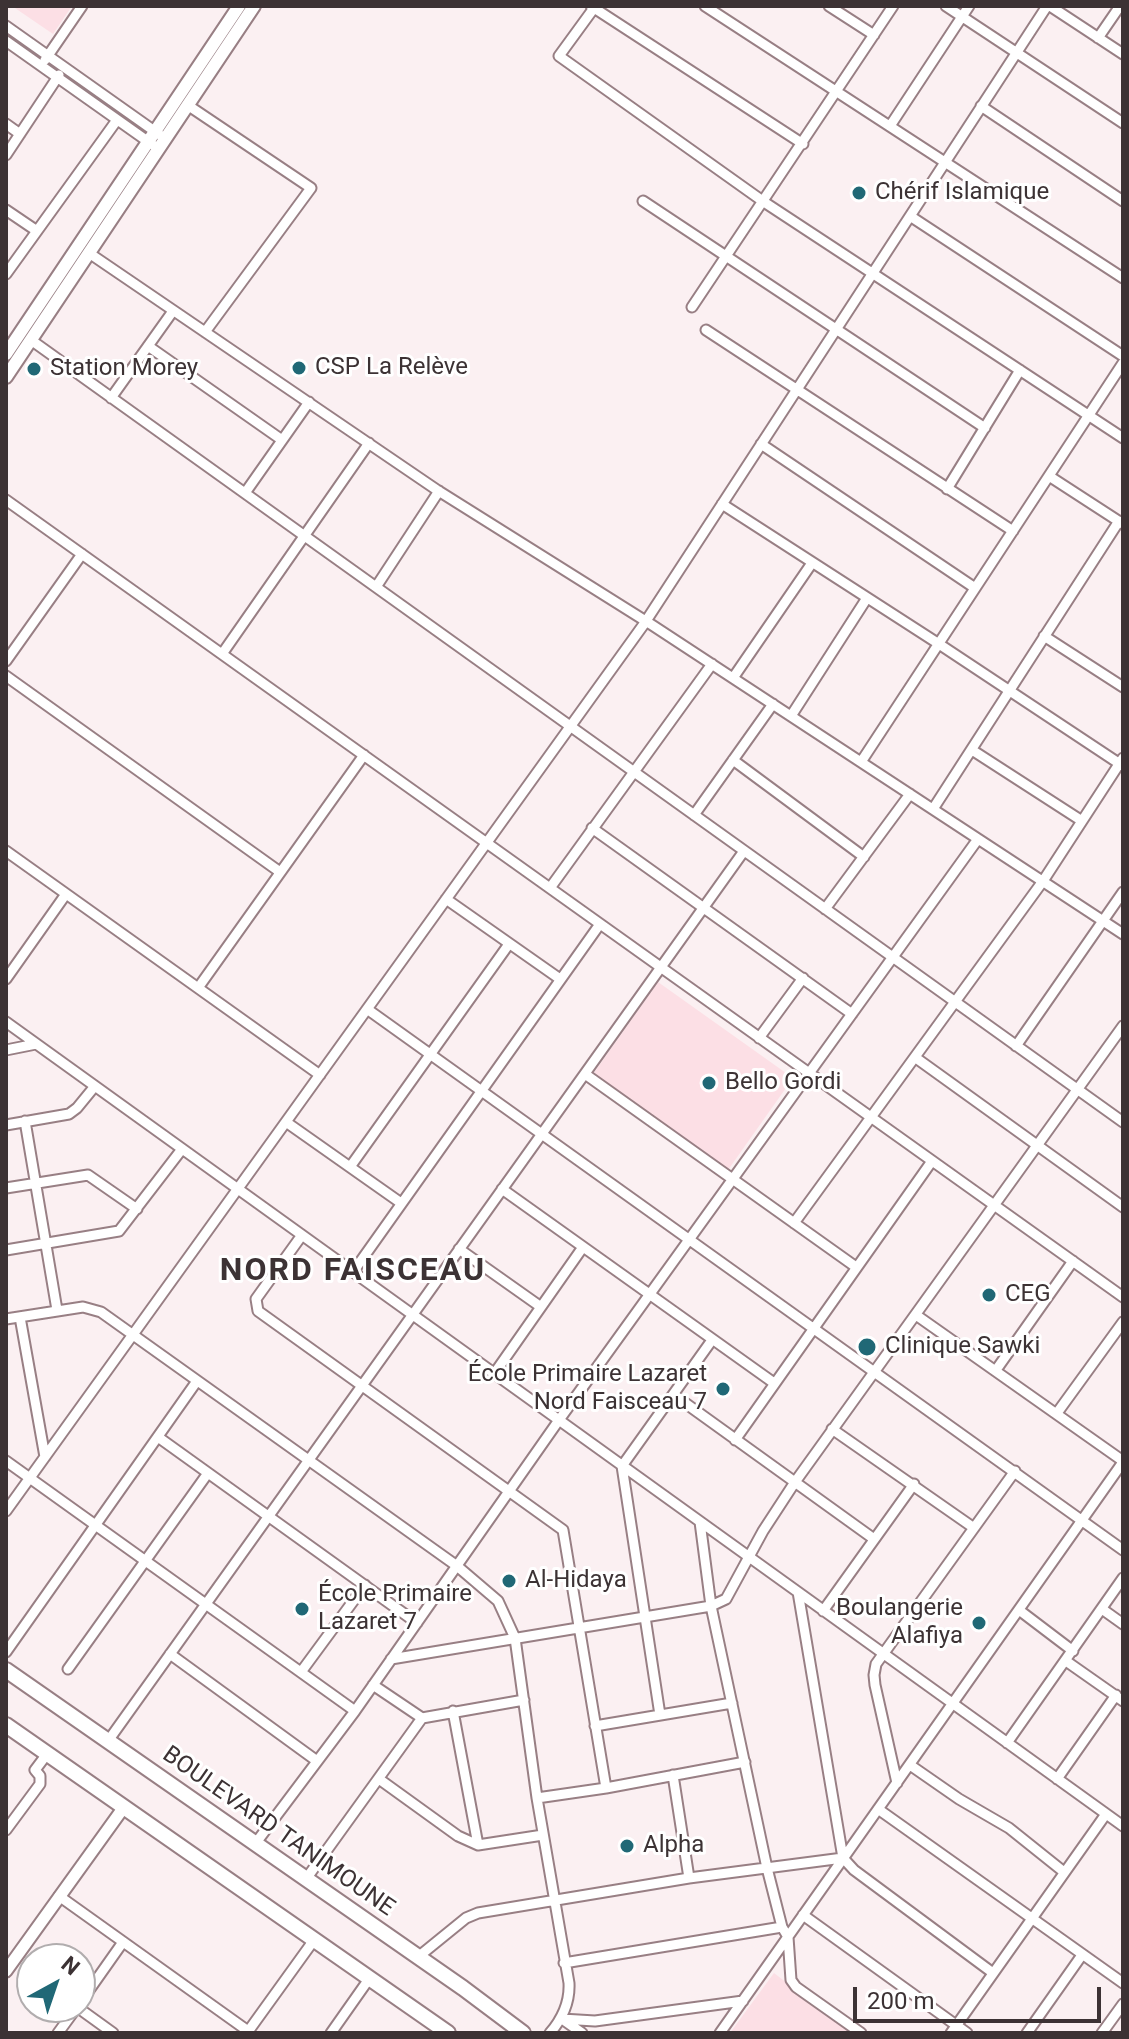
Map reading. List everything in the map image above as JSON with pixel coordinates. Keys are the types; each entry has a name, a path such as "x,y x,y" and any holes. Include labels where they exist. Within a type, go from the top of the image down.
{"main road":[{"path":"6,377 89,253 239,6"},
{"path":"6,354 160,139 189,106 254,6"},
{"name":"BOULEVARD TANIMOUNE","path":"6,1670 523,2033"},
{"path":"6,1725 448,2033"}],"street":[{"path":"41,66 82,6"},
{"path":"705,6 1123,278"},
{"path":"829,6 874,35"},
{"path":"692,307 893,6"},
{"path":"946,6 1123,123"},
{"path":"890,126 969,6"},
{"path":"6,1511 646,621 1048,6 1123,54"},
{"path":"1098,38 1120,6"},
{"path":"803,144 593,7 559,56 764,202 1123,438"},
{"path":"6,26 160,139"},
{"path":"6,41 117,120 160,139"},
{"path":"6,155 64,67"},
{"path":"189,106 311,188 205,332"},
{"path":"981,106 1123,201"},
{"path":"6,274 117,120"},
{"path":"6,124 20,134"},
{"path":"643,201 985,428"},
{"path":"6,210 37,231"},
{"path":"910,216 1123,356"},
{"path":"89,253 439,491 646,621 1123,934"},
{"path":"111,398 173,311"},
{"path":"706,330 1013,531"},
{"path":"31,340 1123,1122"},
{"path":"148,346 282,440"},
{"path":"861,762 1123,363"},
{"path":"947,489 1020,370"},
{"path":"245,493 309,402"},
{"path":"222,654 369,443"},
{"path":"761,444 975,588"},
{"path":"933,809 1121,522 1049,476"},
{"path":"376,587 439,491"},
{"path":"6,500 1123,1297"},
{"path":"722,504 1122,763 1043,881 794,1223"},
{"path":"6,661 82,554"},
{"path":"733,678 812,563"},
{"path":"791,716 867,598"},
{"path":"1044,636 1123,687"},
{"path":"550,888 712,664"},
{"path":"6,676 280,872"},
{"path":"694,815 773,704"},
{"path":"972,750 1082,821"},
{"path":"198,988 364,755"},
{"path":"733,760 864,857"},
{"path":"825,909 910,794"},
{"path":"592,828 852,1014"},
{"path":"255,1844 355,1711 559,1420 978,839"},
{"path":"6,851 320,1075"},
{"path":"108,1741 744,851"},
{"path":"1016,1046 1123,892"},
{"path":"6,979 66,894"},
{"path":"446,899 560,979"},
{"path":"353,1272 600,924"},
{"path":"350,1167 509,944"},
{"path":"759,1038 803,978"},
{"path":"367,1009 1123,1550"},
{"path":"6,1022 1123,1826"},
{"path":"391,1659 711,1606 726,1599 763,1531 795,1482 1123,1026"},
{"path":"6,1050 36,1044"},
{"path":"916,1058 1123,1207"},
{"path":"585,1074 856,1267"},
{"path":"6,1125 69,1114 95,1086"},
{"path":"25,1121 57,1310"},
{"path":"286,1122 401,1203"},
{"path":"6,1250 112,1234 125,1226 182,1149"},
{"path":"735,1440 932,1161"},
{"path":"6,1188 88,1175 137,1209"},
{"path":"502,1189 774,1383"},
{"path":"302,1235 256,1299 258,1311 563,1530 606,1788"},
{"path":"494,1374 583,1247"},
{"path":"459,1249 541,1307"},
{"path":"996,1370 1073,1261"},
{"path":"6,1319 92,1307 457,1566 498,1601 515,1638 569,1992 556,2026"},
{"path":"720,2033 1123,1462 916,1315"},
{"path":"20,1317 45,1457"},
{"path":"1057,1413 1123,1322"},
{"path":"660,1715 622,1466 712,1340"},
{"path":"6,1652 197,1381"},
{"path":"674,1395 874,1539"},
{"path":"832,1429 974,1528"},
{"path":"158,1437 417,1623"},
{"path":"6,1461 355,1711"},
{"path":"897,1783 874,1675 876,1664 1015,1471"},
{"path":"68,1669 208,1473"},
{"path":"823,1611 914,1484"},
{"path":"700,1522 711,1606 767,1868 782,1927 788,1937 789,1973 796,1987 861,2033"},
{"path":"1007,1743 1123,1578"},
{"path":"301,1672 365,1585"},
{"path":"798,1592 843,1858 854,1870 993,1973"},
{"path":"1102,1609 1123,1624"},
{"path":"1019,1610 1073,1651"},
{"path":"170,1654 317,1761"},
{"path":"1057,1779 1119,1698 1066,1661"},
{"path":"373,1685 422,1718"},
{"path":"306,1879 422,1718 524,1700"},
{"path":"595,1726 732,1703"},
{"path":"453,1711 478,1845"},
{"path":"6,1830 40,1784 40,1776 35,1770 47,1754"},
{"path":"537,1798 745,1762"},
{"path":"910,1765 1009,1828 1064,1872"},
{"path":"673,1775 689,1878"},
{"path":"379,1779 458,1836 478,1845 543,1835"},
{"path":"8,1963 124,1807"},
{"path":"878,1809 1123,1983"},
{"path":"954,2029 1106,1814"},
{"path":"418,1957 459,1923 478,1913 689,1878 843,1858"},
{"path":"59,1896 247,2032 314,1940"},
{"path":"803,1915 954,2029 967,2033"},
{"path":"564,1963 782,1927"},
{"path":"96,1980 123,1942"},
{"path":"1027,2033 1082,1955"},
{"path":"331,2033 369,1979"},
{"path":"556,2026 743,2001"},
{"path":"1102,2033 1123,2004"},
{"path":"96,2020 113,2033"},
{"path":"556,2026 582,2033"}],"shaded area":[{"path":"12,6 72,6 53,34"},
{"path":"658,982 793,1078 728,1170 593,1074"},
{"path":"774,1973 852,2033 730,2033"}],"place":[{"name":"Chérif Islamique","path":"859,193"},
{"name":"CSP La Relève","path":"299,368"},
{"name":"Station Morey","path":"34,369"},
{"name":"Bello Gordi","path":"709,1083"},
{"name":"CEG","path":"989,1295"},
{"name":"Clinique Sawki","path":"867,1347"},
{"name":"École Primaire Lazaret Nord Faisceau 7","path":"723,1389"},
{"name":"Al-Hidaya","path":"509,1581"},
{"name":"École Primaire Lazaret 7","path":"302,1609"},
{"name":"Boulangerie Alafiya","path":"979,1623"},
{"name":"Alpha","path":"627,1846"}],"district":[{"name":"NORD FAISCEAU","path":"353,1272"}]}
